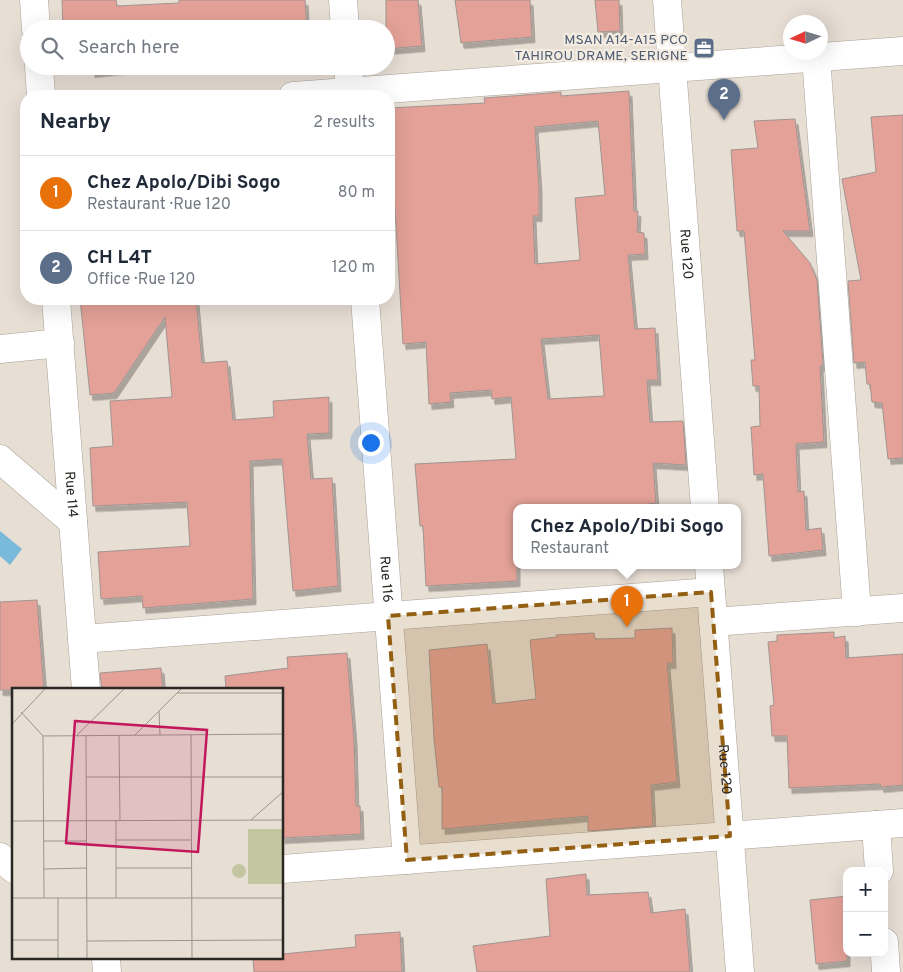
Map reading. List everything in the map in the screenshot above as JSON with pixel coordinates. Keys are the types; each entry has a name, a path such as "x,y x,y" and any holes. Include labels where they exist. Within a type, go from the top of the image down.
{"street":[{"path":"34,0 35,20"},
{"path":"343,0 344,20"},
{"name":"Rue 120","path":"667,0 705,504"},
{"path":"828,56 903,50"},
{"path":"324,90 349,85 672,68 783,60"},
{"path":"816,60 857,612"},
{"path":"40,75 41,90"},
{"name":"Rue 114","path":"57,305 86,688"},
{"name":"Rue 116","path":"365,305 407,860"},
{"path":"0,349 60,344"},
{"path":"0,459 73,522"},
{"path":"82,639 388,616 710,579"},
{"name":"Rue 120","path":"710,579 740,972"},
{"path":"713,622 903,608"},
{"path":"284,869 903,822"},
{"path":"876,824 879,867"},
{"path":"0,857 12,867"},
{"path":"885,957 886,972"}],"highlighted area":[{"path":"711,592 730,836 407,860 388,616"}],"water":[{"path":"0,531 22,549 10,565 0,556"}],"building":[{"path":"62,0 116,0 117,6 179,3 179,0 305,0 306,20 63,20"},
{"path":"386,0 418,0 422,46 395,48 395,20 386,20"},
{"path":"455,0 530,0 532,37 461,43"},
{"path":"595,0 619,0 620,31 598,32"},
{"path":"629,91 634,211 638,211 637,232 644,233 645,254 628,255 635,329 655,328 658,380 647,380 650,422 683,421 686,465 653,463 656,503 513,504 513,569 517,569 517,581 426,586 423,526 420,526 415,464 516,459 511,397 492,399 491,390 450,393 451,402 429,404 426,342 403,344 395,209 395,108 485,103 484,98 561,92 561,96","holes":["598,121 605,195 575,198 580,260 535,264 533,216 539,216 535,127","599,335 604,396 548,399 541,339"]},
{"path":"903,115 903,458 888,459 882,403 872,402 870,384 867,384 865,362 854,363 848,281 861,280 842,179 876,172 871,117"},
{"path":"795,119 810,231 783,231 810,263 817,280 823,365 820,366 824,442 796,444 798,492 804,491 806,530 821,528 823,550 769,556 763,474 754,475 751,427 760,426 759,386 753,386 751,360 755,360 744,231 737,231 731,150 758,148 754,121"},
{"path":"81,305 197,305 202,363 227,361 233,420 274,417 273,401 329,397 329,433 307,434 311,479 332,478 338,586 293,591 282,459 250,461 253,599 143,608 142,596 101,599 98,552 190,546 187,502 93,506 90,448 113,446 110,401 172,397 165,317 114,393 90,395"},
{"path":"37,600 44,688 0,690 0,602"},
{"path":"672,628 673,663 667,663 677,782 651,785 653,826 588,831 588,816 442,829 442,787 439,787 434,739 429,650 487,644 493,704 536,699 530,640 557,637 556,635 594,633 595,639 635,638 635,630"},
{"path":"834,632 834,638 845,636 846,658 903,654 903,785 881,787 880,784 789,788 787,736 772,736 770,706 774,705 768,642 777,641 777,635"},
{"path":"347,653 354,739 356,806 360,806 361,834 284,838 284,688 226,688 225,676 288,668 287,657"},
{"path":"161,668 163,688 102,688 100,673"},
{"path":"586,874 587,895 648,892 651,913 685,909 690,972 477,972 473,946 550,936 546,879"},
{"path":"843,896 843,957 847,957 847,961 816,964 810,900"},
{"path":"400,932 402,972 254,972 253,960 284,960 284,954 356,947 355,935"}],"place":[{"name":"MSAN A14-A15 PCO TAHIROU DRAME, SERIGNE","path":"704,48"},
{"name":"CH L4T","path":"724,120"},
{"name":"Chez Apolo/Dibi Sogo","path":"627,627"}]}
